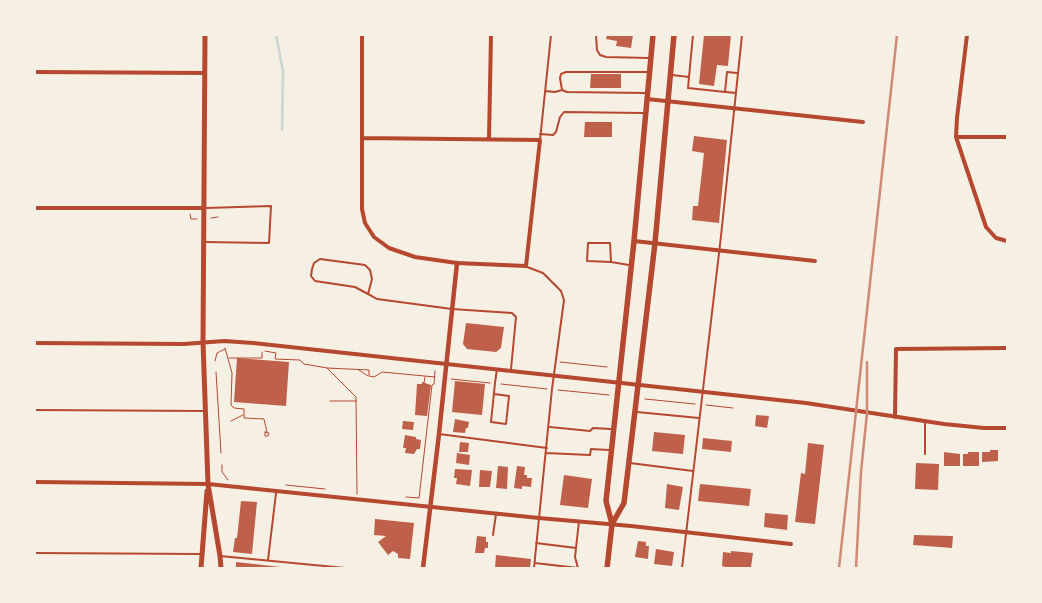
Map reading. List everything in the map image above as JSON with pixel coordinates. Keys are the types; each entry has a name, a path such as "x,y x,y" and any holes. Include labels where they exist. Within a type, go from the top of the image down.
{"main road":[{"path":"201,568 208,484 203,342 205,35"},
{"path":"607,568 612,524 606,501 634,241 653,35"},
{"path":"612,524 624,503 654,243 674,35"},
{"path":"208,484 221,568"}],"street":[{"path":"362,35 362,138 362,210 365,223 374,237 389,248 415,257 457,263 526,266 540,140 362,138"},
{"path":"489,139 491,35"},
{"path":"967,35 956,137 986,227 996,238 1007,241"},
{"path":"35,72 205,73"},
{"path":"648,96 667,100 863,122"},
{"path":"956,137 1007,137"},
{"path":"35,208 204,208"},
{"path":"634,241 816,261"},
{"path":"423,568 457,263"},
{"path":"35,343 224,341 253,343 806,403 976,427 1007,428"},
{"path":"895,417 896,349 1007,348"},
{"path":"35,482 208,484 612,524 791,544"}],"lane":[{"path":"540,140 551,35"},
{"path":"596,35 597,50 600,55 606,57 651,58"},
{"path":"693,35 688,88 736,93"},
{"path":"682,568 742,35"},
{"path":"562,90 560,78 561,74 566,72 650,72"},
{"path":"725,92 727,72 738,73"},
{"path":"669,75 688,77"},
{"path":"545,91 554,92 562,90 567,92 648,96"},
{"path":"540,134 553,135 564,112 646,113"},
{"path":"203,242 269,243 271,206 204,208"},
{"path":"611,262 610,243 588,243 588,261 631,265"},
{"path":"368,294 372,279 370,270 366,265 320,258 314,263 311,276 315,281 355,287 377,299 452,309 512,313 516,318 511,370"},
{"path":"526,266 543,273 562,290 564,300 552,389 534,568"},
{"path":"494,394 509,396 506,424 491,422 495,383 497,369"},
{"path":"35,410 206,411"},
{"path":"635,412 699,418"},
{"path":"925,421 925,454"},
{"path":"549,427 590,431 593,428 614,430"},
{"path":"439,434 547,448"},
{"path":"546,453 590,455 591,448 612,450"},
{"path":"629,463 692,470"},
{"path":"268,560 277,490"},
{"path":"493,536 496,514"},
{"path":"534,563 578,568 575,557 579,521"},
{"path":"536,543 576,548"},
{"path":"35,553 201,554"},
{"path":"220,556 345,568"}],"path":[{"path":"216,361 219,351 225,348 232,372 230,403 234,408 244,409 244,418 264,419 267,432"},
{"path":"229,358 262,358 262,351 276,353 275,359 300,360 304,364 327,368 369,370 369,376"},
{"path":"565,363 607,367"},
{"path":"327,368 355,394 357,401 357,494"},
{"path":"357,369 374,377 382,372 440,378"},
{"path":"419,498 435,371"},
{"path":"216,372 221,453"},
{"path":"424,382 425,376"},
{"path":"450,379 610,395"},
{"path":"645,399 733,408"},
{"path":"330,401 357,401"},
{"path":"231,422 244,415"},
{"path":"222,465 224,476 231,481"},
{"path":"279,485 329,490"}],"building":[{"path":"607,35 633,35 631,48 616,46 617,41 606,39"},
{"path":"704,35 731,35 728,66 717,65 714,86 699,84"},
{"path":"591,74 621,74 621,88 590,88"},
{"path":"585,122 612,122 612,137 584,137"},
{"path":"694,136 727,140 719,223 692,220 693,206 698,206 704,153 692,151"},
{"path":"466,323 504,327 501,348 496,352 467,349 463,344"},
{"path":"237,358 289,362 286,406 234,402"},
{"path":"455,381 485,384 482,415 452,412"},
{"path":"422,382 431,385 427,416 415,415 417,384 422,384"},
{"path":"756,415 769,416 767,428 755,426"},
{"path":"455,419 469,422 465,433 453,432"},
{"path":"403,421 414,422 413,430 402,429"},
{"path":"654,432 685,435 683,454 652,451"},
{"path":"405,435 421,440 420,449 417,449 414,454 405,453 406,448 403,448"},
{"path":"703,438 732,441 731,452 702,449"},
{"path":"460,442 469,443 468,452 459,452"},
{"path":"808,443 824,445 815,524 795,522 801,473 805,474"},
{"path":"990,450 998,450 998,461 982,462 982,452 990,452"},
{"path":"944,452 960,454 960,466 944,466"},
{"path":"968,452 979,452 979,466 963,466 963,454 968,454"},
{"path":"457,453 470,455 469,465 456,463"},
{"path":"916,463 939,464 938,490 915,489"},
{"path":"498,466 508,467 507,489 496,488"},
{"path":"517,466 525,467 524,475 527,475 527,478 532,478 531,487 522,486 522,489 514,488"},
{"path":"455,469 472,470 470,486 456,484 457,478 454,478"},
{"path":"480,470 492,471 490,487 479,487"},
{"path":"564,475 592,479 588,508 560,505"},
{"path":"667,484 683,487 679,510 665,508"},
{"path":"700,484 751,489 749,506 698,501"},
{"path":"241,501 257,502 252,554 233,552 235,538 237,538"},
{"path":"765,513 788,515 787,530 764,527"},
{"path":"375,519 414,523 410,559 398,558 398,554 393,551 388,555 378,542 386,536 374,535"},
{"path":"914,535 953,536 952,548 913,545"},
{"path":"477,536 486,537 488,548 485,548 484,553 475,553"},
{"path":"638,541 646,542 646,546 649,546 648,559 635,557"},
{"path":"656,549 674,552 672,566 654,564"},
{"path":"731,551 753,553 751,567 729,568 722,566 723,552 731,553"},
{"path":"496,555 531,559 530,568 495,568"},
{"path":"236,562 281,567 281,568 236,568"}],"waterway":[{"path":"276,35 283,71 282,129"}],"railway":[{"path":"839,568 897,35"},
{"path":"856,568 861,472 867,413 867,362"}]}
